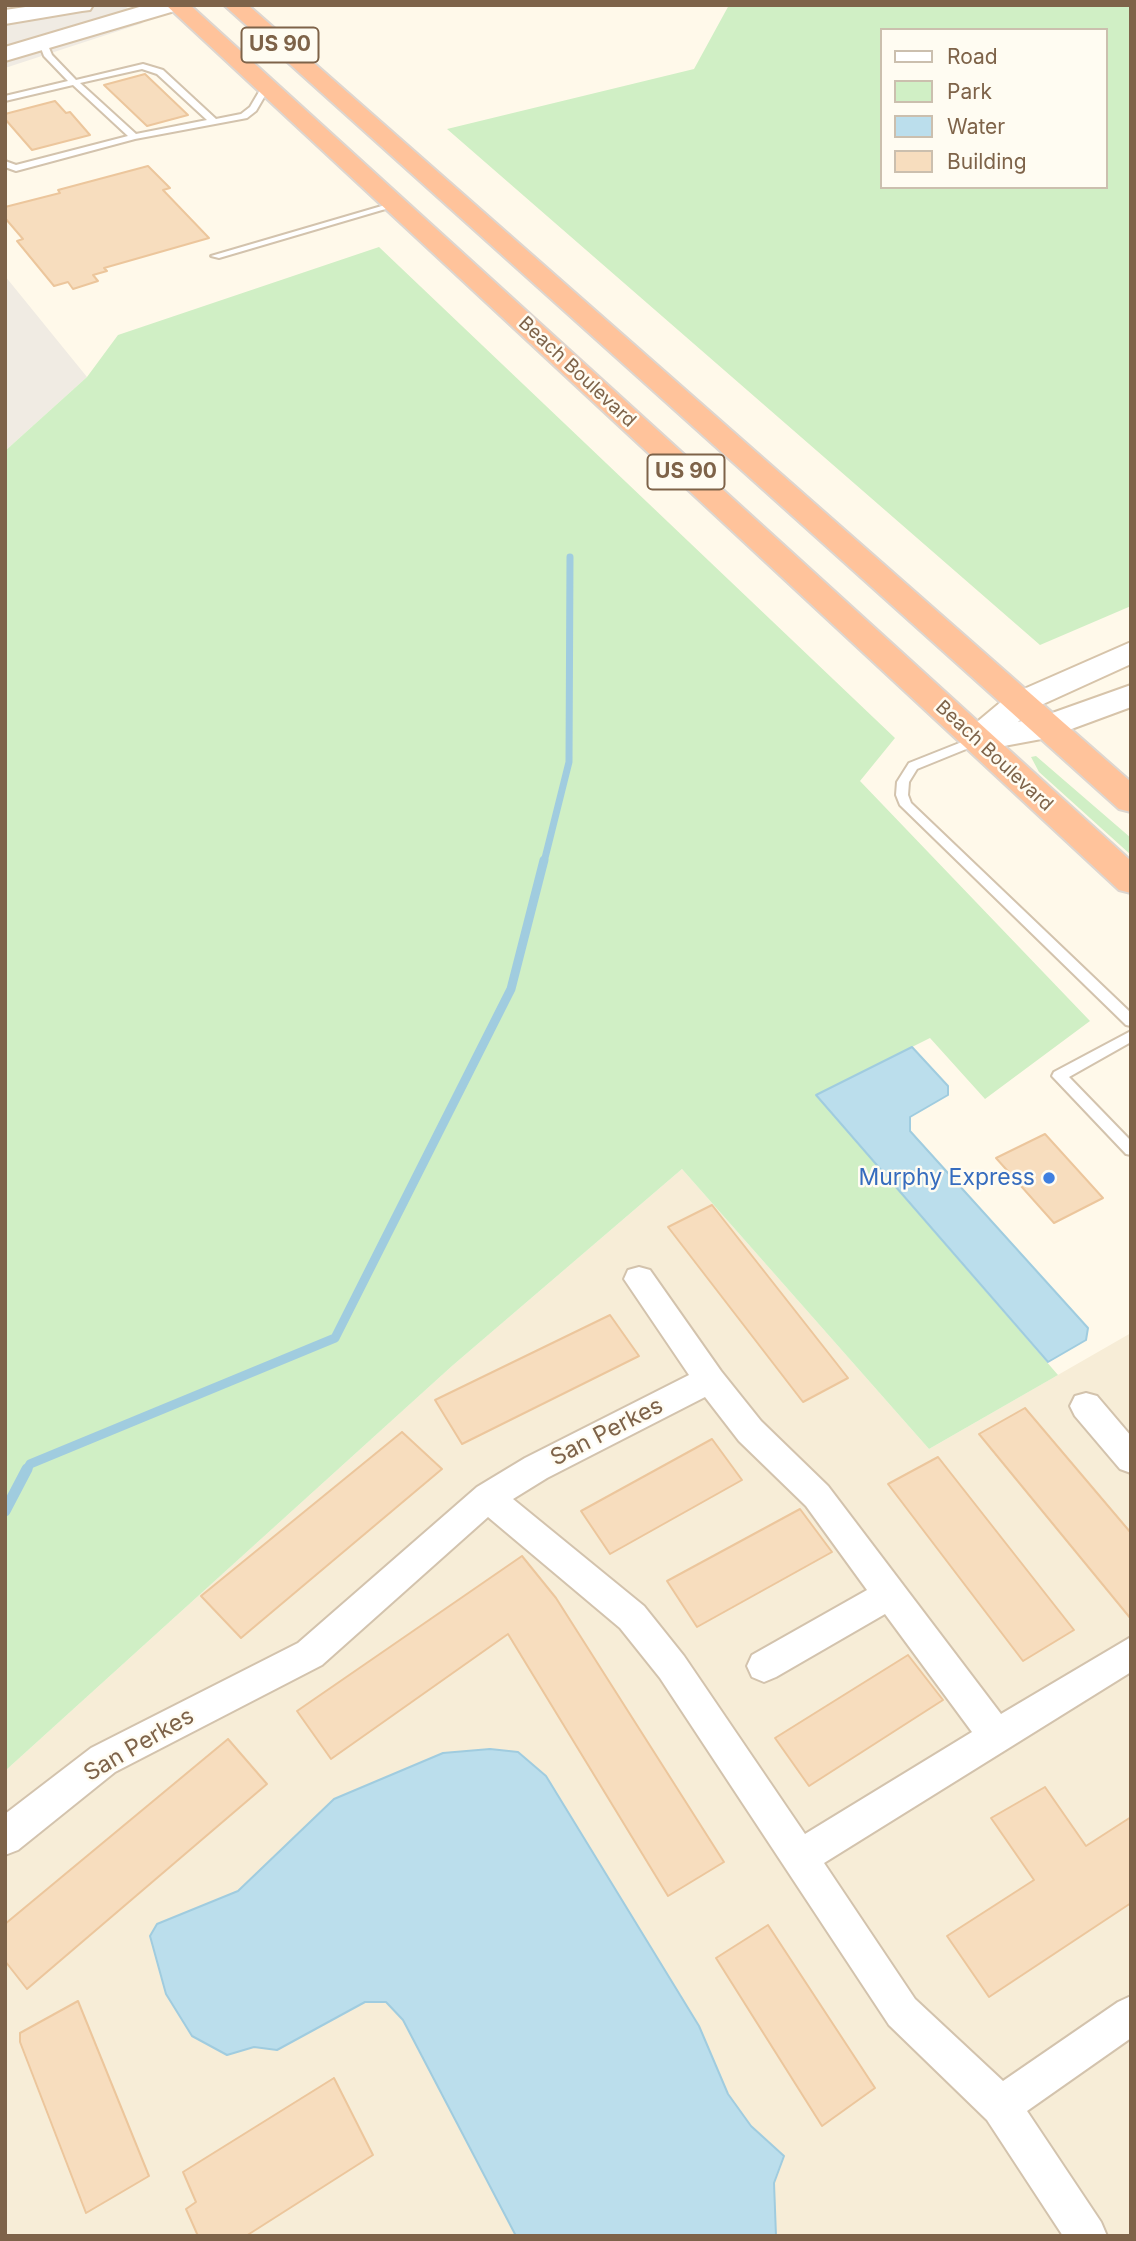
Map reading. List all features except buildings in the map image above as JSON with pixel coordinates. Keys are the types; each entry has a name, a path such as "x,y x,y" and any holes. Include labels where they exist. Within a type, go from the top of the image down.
{"highway":[{"name":"Beach Boulevard","path":"177,5 1131,881"},
{"name":"US 90","path":"234,5 1131,801"},
{"path":"395,205 424,189 429,177"},
{"path":"395,205 438,207 480,222"}],"street":[{"path":"5,17 82,5"},
{"path":"5,54 170,5"},
{"path":"977,740 1018,703 1131,652"},
{"path":"977,740 1047,727 1131,695"},
{"path":"639,1279 710,1380 750,1431 817,1496 995,1735"},
{"name":"San Perkes","path":"5,1837 103,1760 310,1654 488,1497 536,1468 710,1380"},
{"path":"1086,1406 1131,1459"},
{"path":"488,1497 632,1617 672,1667 802,1857 902,2012 1001,2106 1087,2236"},
{"path":"764,1666 890,1594"},
{"path":"802,1857 995,1735 1122,1662"},
{"path":"1001,2106 1131,2015"}],"lane":[{"path":"43,43 48,55 74,82 134,136"},
{"path":"5,99 143,66 160,72 215,123"},
{"path":"5,164 16,167 134,136 244,116 253,109 266,87"},
{"path":"216,256 395,205"},
{"path":"977,740 913,766 903,782 902,795 906,805 1131,1021"},
{"path":"1131,1036 1059,1076 1131,1150"}],"shaded area":[{"path":"5,5 124,5 143,23 5,68"},
{"path":"5,276 87,377 5,451"},
{"path":"682,1169 929,1449 1131,1333 1131,2236 5,2236 5,1771 452,1366"}],"green space":[{"path":"729,5 1131,5 1131,606 1040,645 447,129 694,69"},
{"path":"379,247 895,738 860,781 1090,1021 985,1099 930,1038 816,1095 1058,1375 929,1449 682,1169 452,1366 5,1771 5,451 87,377 118,335"},
{"path":"1036,756 1131,838 1131,855 1039,772 1031,757"}],"water":[{"path":"912,1047 948,1086 948,1095 910,1117 910,1131 1088,1328 1086,1340 1048,1362 816,1095"},
{"path":"490,1749 518,1752 546,1776 699,2026 728,2094 751,2126 784,2156 774,2183 776,2236 516,2236 403,2020 386,2002 365,2002 277,2050 254,2047 227,2055 192,2036 166,1994 150,1936 157,1924 238,1891 334,1799 443,1753"}],"waterway":[{"path":"544,862 569,762 570,557"},
{"path":"26,1471 30,1464 335,1338 511,989 544,860"},
{"path":"5,1511 27,1469"}],"place":[{"name":"Murphy Express","path":"1049,1178"}]}
